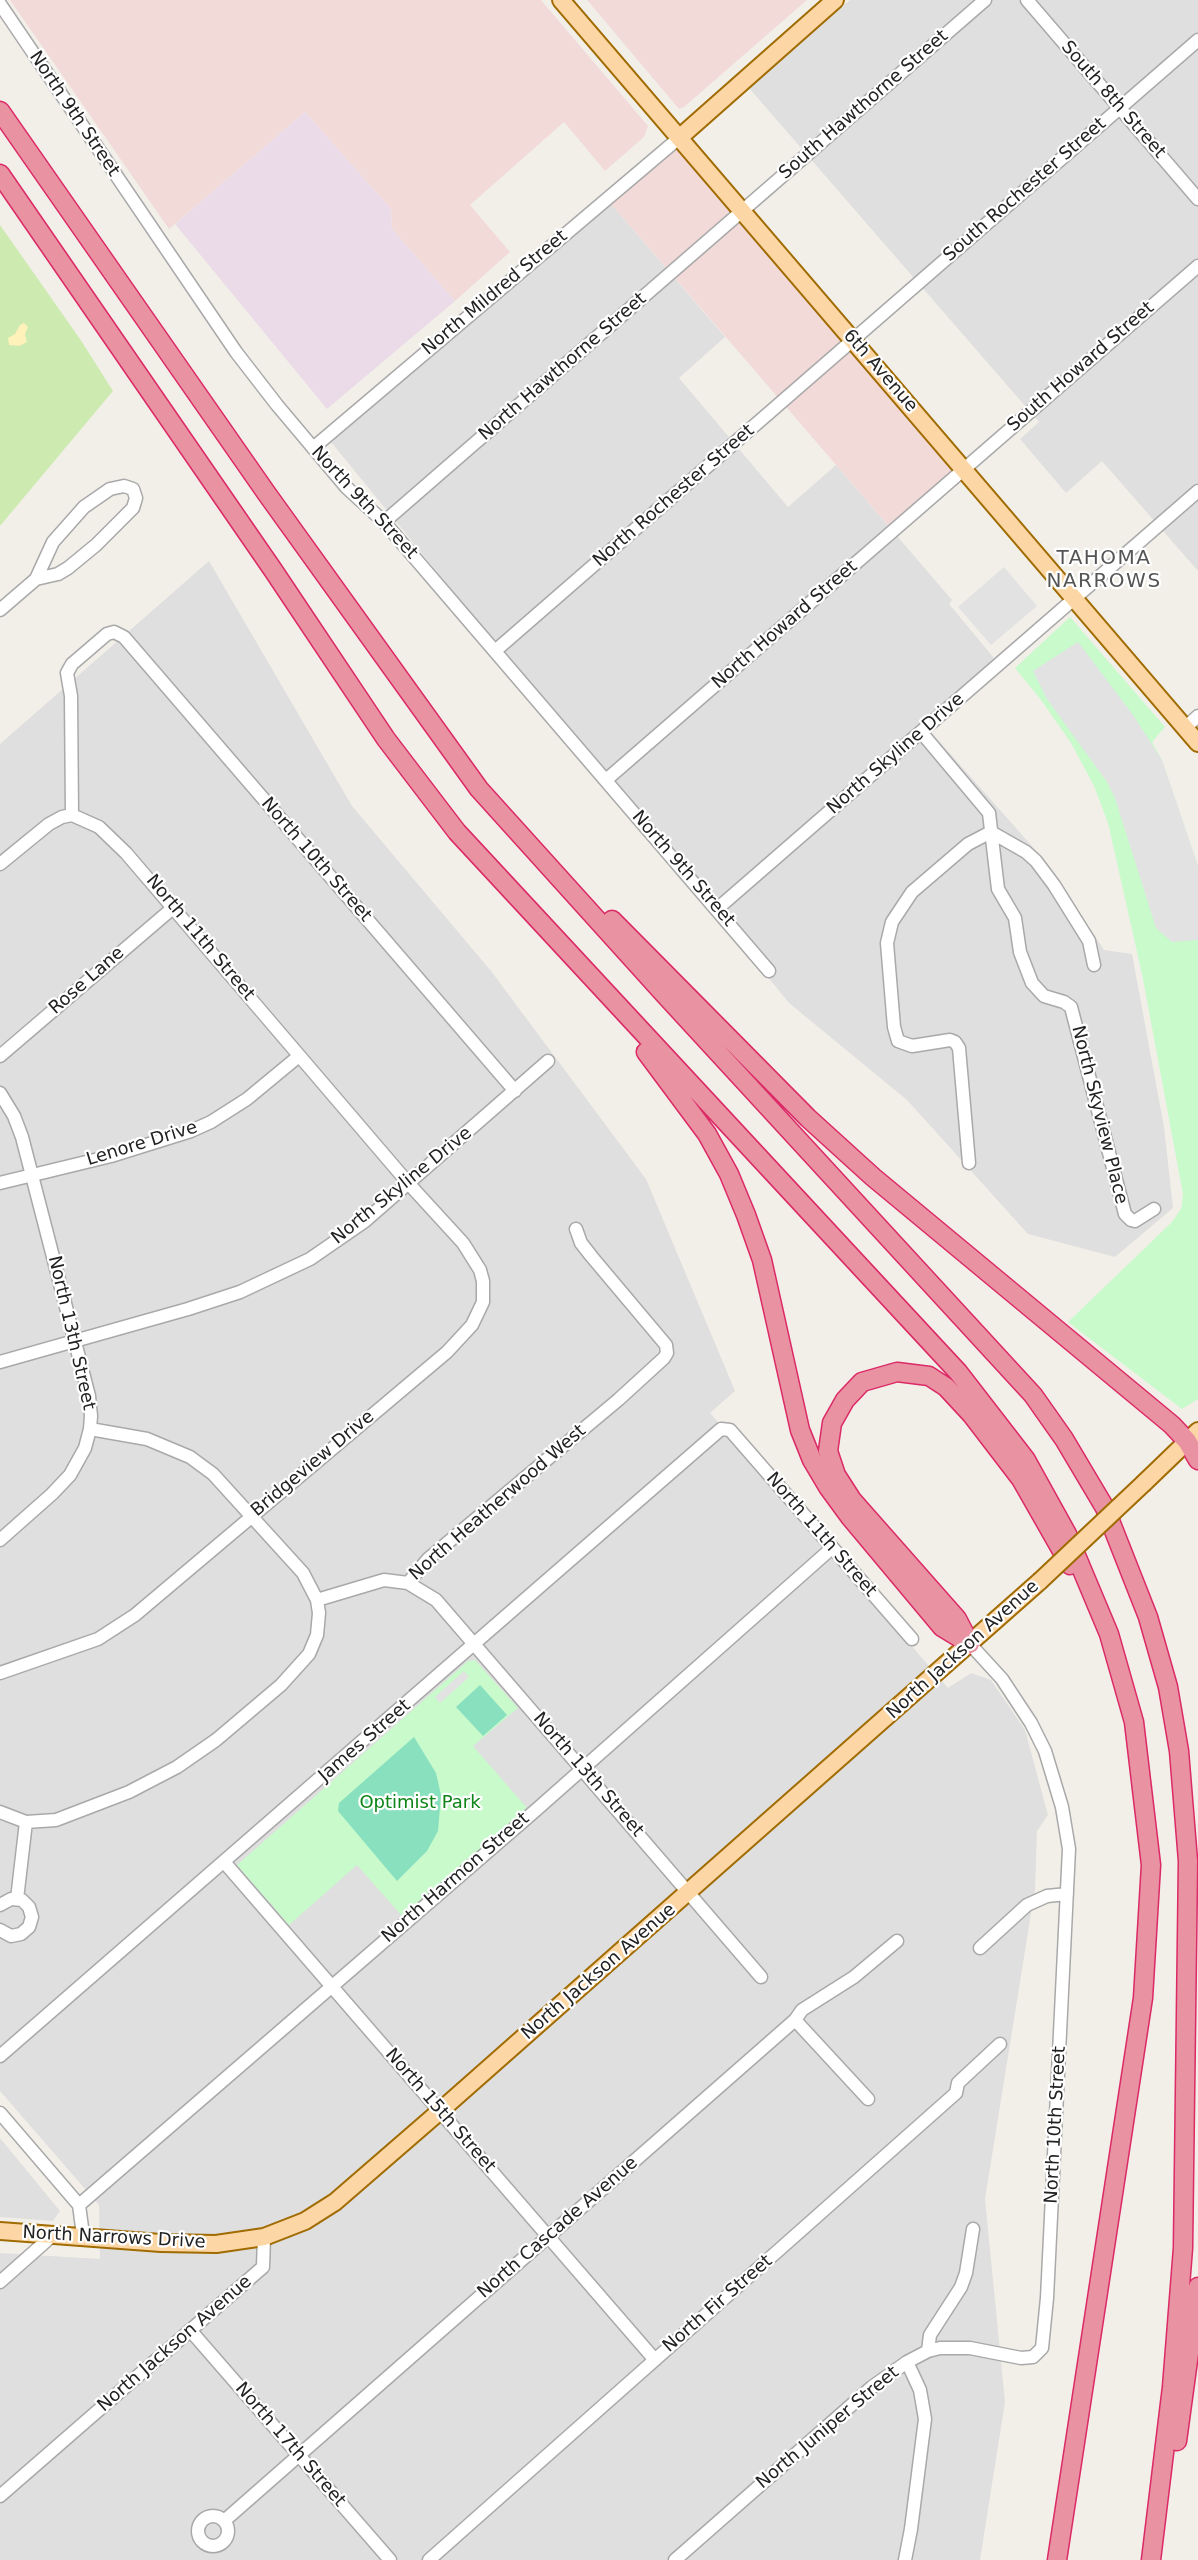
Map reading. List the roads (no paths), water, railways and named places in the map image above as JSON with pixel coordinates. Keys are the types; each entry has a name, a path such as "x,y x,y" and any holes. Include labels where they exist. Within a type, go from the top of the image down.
{"highway":[{"path":"0,111 267,494 479,789 520,837 1033,1395 1064,1439 1105,1508 1148,1617 1168,1687 1180,1762 1188,1861 1183,2248 1172,2387 1152,2560"},
{"path":"0,174 386,739 457,832 958,1372 1026,1460 1067,1534 1109,1634 1134,1722 1151,1865 1143,1998 1057,2560"},
{"path":"0,186 104,324"},
{"path":"391,666 478,776 520,824 769,1081 873,1177 1172,1425 1193,1436 1198,1460"},
{"path":"581,967 688,1106 729,1174 762,1260 800,1430 828,1487 942,1627 970,1644"},
{"path":"970,1644 957,1619 852,1500 836,1475 828,1451 832,1422 845,1400 862,1382 897,1372 929,1376 946,1387 972,1415 1021,1479 1109,1634"},
{"path":"1152,2560 1163,2524 1182,2414 1198,2287"}],"main road":[{"name":"6th Avenue","path":"561,0 1198,743"},
{"path":"679,138 835,0"},
{"name":"North Jackson Avenue","path":"264,2237 305,2221 335,2202 970,1644 1193,1436"},
{"name":"North Narrows Drive","path":"0,2231 216,2244 264,2237"}],"street":[{"name":"South Hawthorne Street","path":"743,211 985,0"},
{"name":"South 8th Street","path":"1028,0 1198,199"},
{"name":"North 9th Street","path":"0,4 230,343 277,405 346,487 384,522 769,971"},
{"name":"South Rochester Street","path":"853,340 1198,40"},
{"name":"North Mildred Street","path":"313,448 679,138"},
{"name":"North Hawthorne Street","path":"384,522 743,211"},
{"name":"South Howard Street","path":"964,469 1198,266"},
{"name":"North Rochester Street","path":"495,651 853,340"},
{"name":"North Howard Street","path":"606,780 964,469"},
{"path":"0,610 36,579 53,542 84,507 110,489 124,486 133,489 135,503 131,512 120,523 68,568 58,574 36,579"},
{"name":"North Skyline Drive","path":"717,909 1198,491"},
{"name":"North 10th Street","path":"72,815 71,696 67,673 72,664 99,641 114,632 124,637 515,1091"},
{"path":"1185,728 1198,716"},
{"name":"North Skyview Place","path":"921,732 989,813 998,889 1015,918 1020,952 1026,972 1041,994 1071,1007 1123,1211 1128,1218 1135,1221 1154,1209"},
{"path":"0,864 49,824 72,815"},
{"name":"North 11th Street","path":"72,815 90,822 107,833 174,907 409,1184"},
{"path":"969,1163 959,1048 956,1042 950,1040 912,1046 898,1041 893,1017 887,943 896,914 916,887 968,844 991,832 1026,852 1036,861 1089,941 1094,965"},
{"name":"Rose Lane","path":"0,1056 174,907"},
{"name":"Lenore Drive","path":"0,1183 121,1153 191,1131 211,1122 247,1099 299,1056"},
{"name":"North Skyline Drive","path":"0,1362 188,1309 273,1278 310,1259 346,1235 409,1184 548,1061"},
{"name":"North 13th Street","path":"0,1093 14,1116 31,1175 89,1396 90,1429 147,1439 190,1457 219,1479 303,1573 317,1600"},
{"name":"Bridgeview Drive","path":"0,1673 81,1646 115,1630 168,1588 464,1336 480,1313 483,1302 483,1281 474,1257 409,1184"},
{"name":"North Heatherwood West","path":"317,1600 373,1582 390,1580 408,1583 428,1559 618,1400 667,1353 666,1344 581,1243 576,1228"},
{"path":"0,1540 65,1482 85,1448 90,1429"},
{"name":"James Street","path":"0,2056 225,1863 715,1434 723,1429 730,1430"},
{"name":"North 11th Street","path":"730,1430 912,1639"},
{"name":"North Harmon Street","path":"79,2205 832,1548"},
{"name":"North 13th Street","path":"408,1583 436,1600 476,1644 761,1977"},
{"path":"0,1812 26,1822 42,1822 72,1815 129,1792 177,1767 216,1740 280,1685 309,1654 319,1625 317,1600"},
{"name":"North 10th Street","path":"970,1644 1002,1679 1021,1705 1045,1751 1062,1807 1069,1849 1047,2298 1043,2343 1037,2355"},
{"path":"16,1899 26,1822"},
{"name":"North 15th Street","path":"225,1863 655,2360"},
{"path":"980,1948 1027,1905 1047,1896 1067,1894"},
{"path":"0,1905 6,1900 16,1899 30,1907 32,1917 29,1928 16,1936 6,1934 0,1929"},
{"name":"North Cascade Avenue","path":"224,2521 795,2020 802,2010 854,1977 897,1941"},
{"path":"795,2020 867,2099"},
{"name":"North Fir Street","path":"429,2560 956,2093 958,2083 1000,2044"},
{"path":"0,2113 79,2205 83,2235"},
{"path":"928,2351 934,2327 961,2287 966,2273 973,2229"},
{"path":"0,2282 53,2235"},
{"name":"North Jackson Avenue","path":"0,2496 263,2267 264,2237"},
{"name":"North 17th Street","path":"190,2330 390,2560"},
{"name":"North Juniper Street","path":"675,2560 872,2387 907,2362 928,2351 961,2348 1021,2358 1037,2355"},
{"path":"905,2560 925,2419 920,2390 907,2362"}],"district":[{"name":"TAHOMA NARROWS","path":"1104,570"}],"park label":[{"name":"Optimist Park","path":"420,1803"}]}
